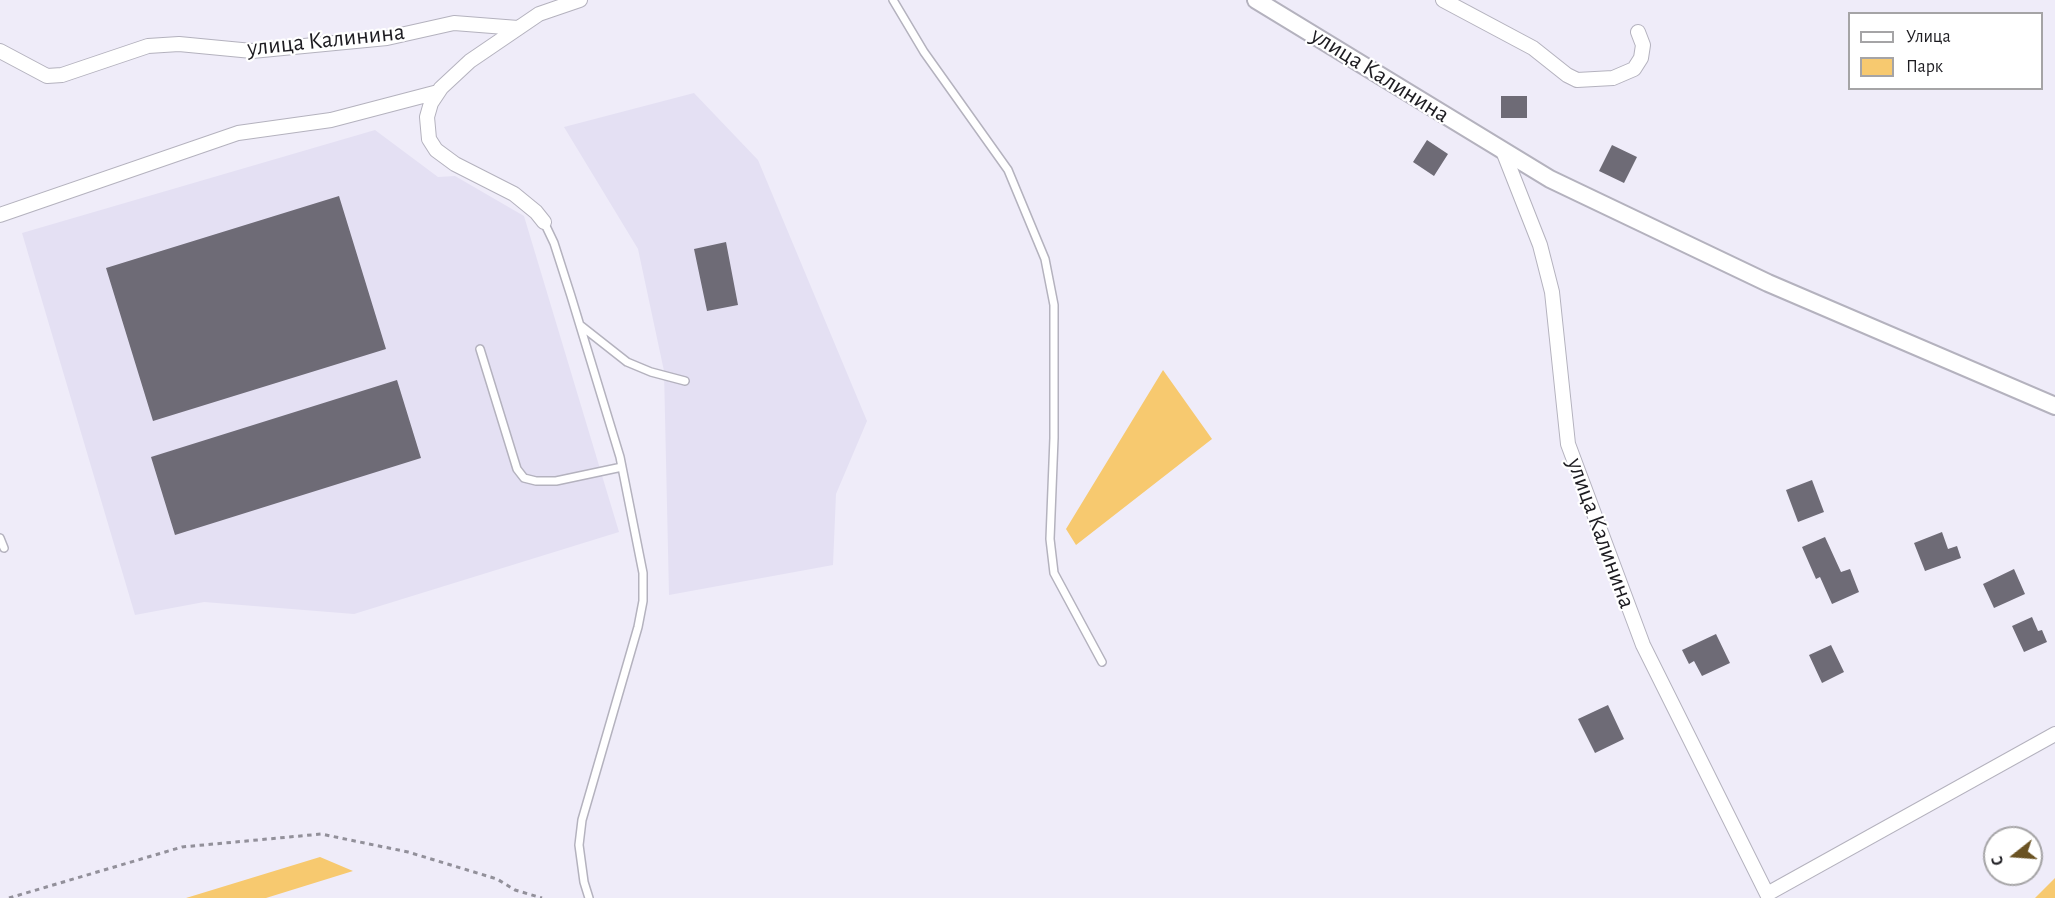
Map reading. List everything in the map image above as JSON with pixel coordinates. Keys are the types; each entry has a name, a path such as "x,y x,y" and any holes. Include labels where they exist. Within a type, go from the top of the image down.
{"street":[{"path":"544,222 536,212 514,194 455,164 436,150 429,139 427,117 438,92 470,61 539,14 580,0"},
{"name":"улица Калинина","path":"1256,0 1550,179 1768,283 2055,406"},
{"path":"1443,0 1533,48 1567,75 1577,80 1613,78 1634,69 1641,58 1643,45 1638,32"},
{"name":"улица Калинина","path":"0,51 47,76 62,75 148,46 179,44 252,51 387,38 454,23 519,28"},
{"path":"0,215 238,133 331,120 438,92"},
{"name":"улица Калинина","path":"1503,151 1540,245 1552,292 1568,444 1642,645 1765,896"},
{"path":"1765,896 2055,734"}],"lane":[{"path":"893,0 924,52 995,148 1008,170 1046,259 1054,305 1054,438 1050,539 1054,573 1102,662"},
{"path":"544,222 554,243 622,467 643,573 643,601 638,627 582,820 579,845 584,882 589,898"},
{"path":"580,325 627,362 651,372 686,381"},
{"path":"480,349 517,470 524,478 536,481 556,481 622,467"},
{"path":"0,538 4,548"}],"path":[{"path":"9,898 182,847 321,834 408,852 497,879 515,890 542,898"}],"shaded area":[{"path":"694,93 758,160 867,421 836,494 833,565 669,595 664,371 638,249 564,127"},
{"path":"375,130 438,177 455,176 524,216 619,532 354,614 204,602 135,615 22,233"}],"green space":[{"path":"1163,370 1212,439 1076,545 1066,529"},
{"path":"320,857 353,871 266,898 186,898"},
{"path":"2055,878 2055,898 2035,898"}],"building":[{"path":"1501,96 1527,96 1527,118 1501,118"},
{"path":"1427,140 1448,154 1434,176 1413,162"},
{"path":"1612,145 1637,157 1624,183 1599,171"},
{"path":"339,196 386,349 153,421 106,268"},
{"path":"726,242 738,305 707,311 694,249"},
{"path":"397,380 421,458 175,535 151,457"},
{"path":"1812,480 1824,512 1798,522 1786,490"},
{"path":"1942,532 1948,549 1957,546 1961,558 1925,571 1914,543"},
{"path":"1825,537 1841,572 1850,569 1859,592 1832,604 1820,577 1816,579 1802,547"},
{"path":"2014,569 2025,594 1994,608 1983,584"},
{"path":"2032,617 2038,631 2042,630 2047,642 2024,652 2012,626"},
{"path":"1716,634 1730,663 1702,676 1694,661 1689,664 1682,650"},
{"path":"1831,645 1844,672 1822,683 1809,655"},
{"path":"1608,705 1624,739 1595,753 1578,719"}]}
